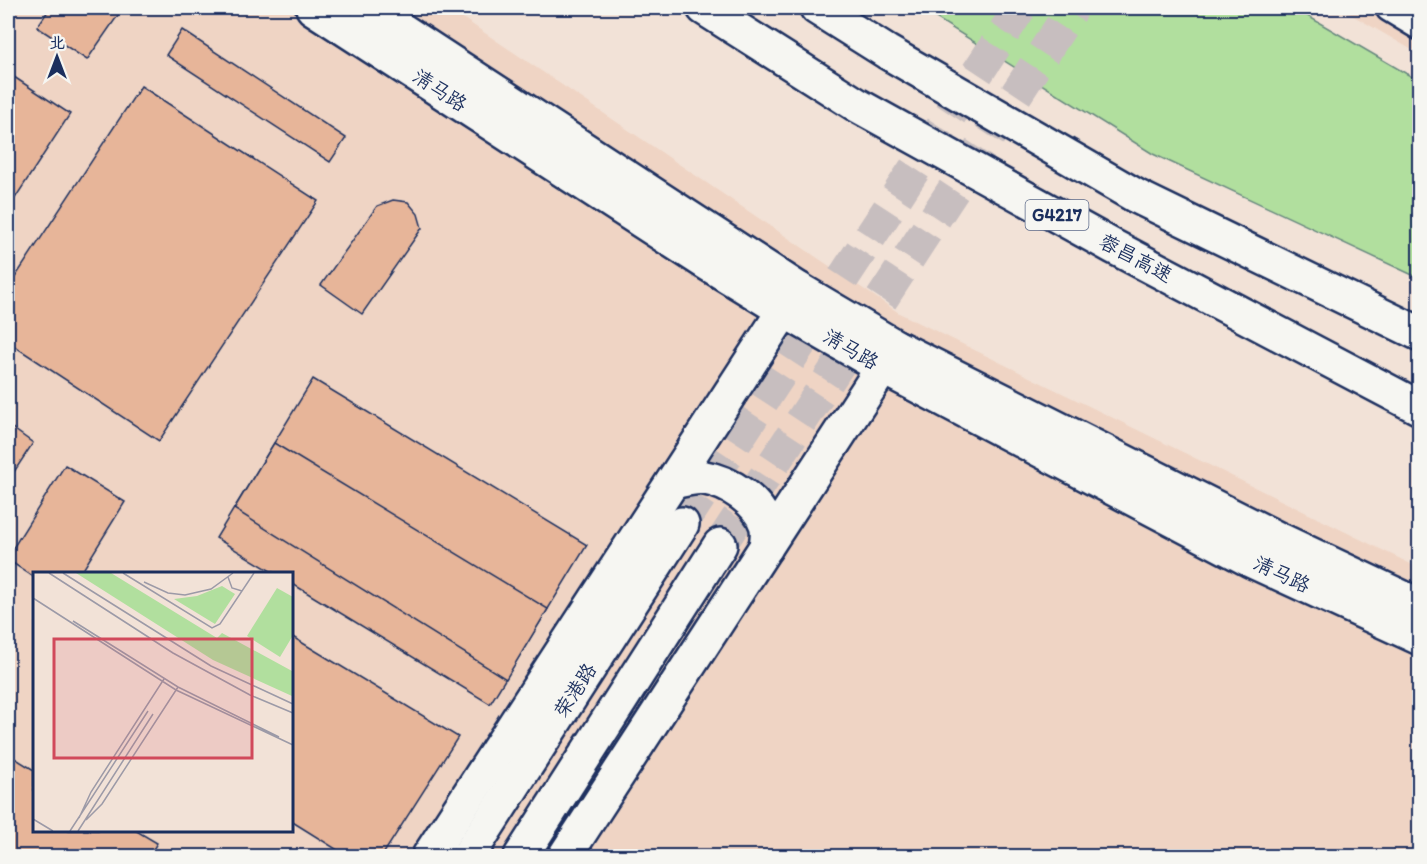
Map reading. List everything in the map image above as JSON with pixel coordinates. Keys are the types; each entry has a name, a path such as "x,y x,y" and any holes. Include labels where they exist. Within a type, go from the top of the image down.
{"main road":[{"name":"清马路","path":"313,8 791,300 889,357 1250,560 1419,638"},
{"name":"清马路","path":"368,8 791,300"},
{"name":"蓉昌高速","path":"704,8 857,105 1114,247 1419,408"},
{"name":"G4217","path":"817,8 887,52 1136,196 1419,334"},
{"path":"429,856 791,300"},
{"name":"清马路","path":"889,357 1419,606"},
{"path":"565,856 889,357"},
{"path":"673,482 704,477 725,484 740,494 758,507 767,526 766,547"},
{"name":"荣港路","path":"468,856 682,524"},
{"path":"521,856 720,545"}],"street":[{"path":"1390,8 1419,26"}],"shaded area":[{"path":"8,8 448,8 899,313 1419,568 1419,856 8,856"},
{"path":"1340,8 1419,8 1419,54"}],"green space":[{"path":"920,8 1294,8 1419,81 1419,278 1153,154"}],"building":[{"path":"50,8 123,8 87,60 37,27"},
{"path":"182,30 346,138 330,162 166,55"},
{"path":"8,73 70,114 8,209"},
{"path":"141,86 318,201 159,441 8,342 8,288"},
{"path":"393,200 408,202 418,214 422,228 362,314 321,285 377,206"},
{"path":"313,379 587,545 490,704 292,584 292,572 272,572 216,538"},
{"path":"8,425 33,443 8,481"},
{"path":"274,443 548,609 506,679 234,509"},
{"path":"65,465 125,502 82,572 33,572 33,576 8,560 8,556"},
{"path":"292,637 458,737 382,856 347,856 292,822"},
{"path":"8,754 33,769 33,831 137,831 157,843 149,856 8,856"}],"tunnel":[{"path":"682,524 1020,8"},
{"path":"720,545 1073,8"}]}
